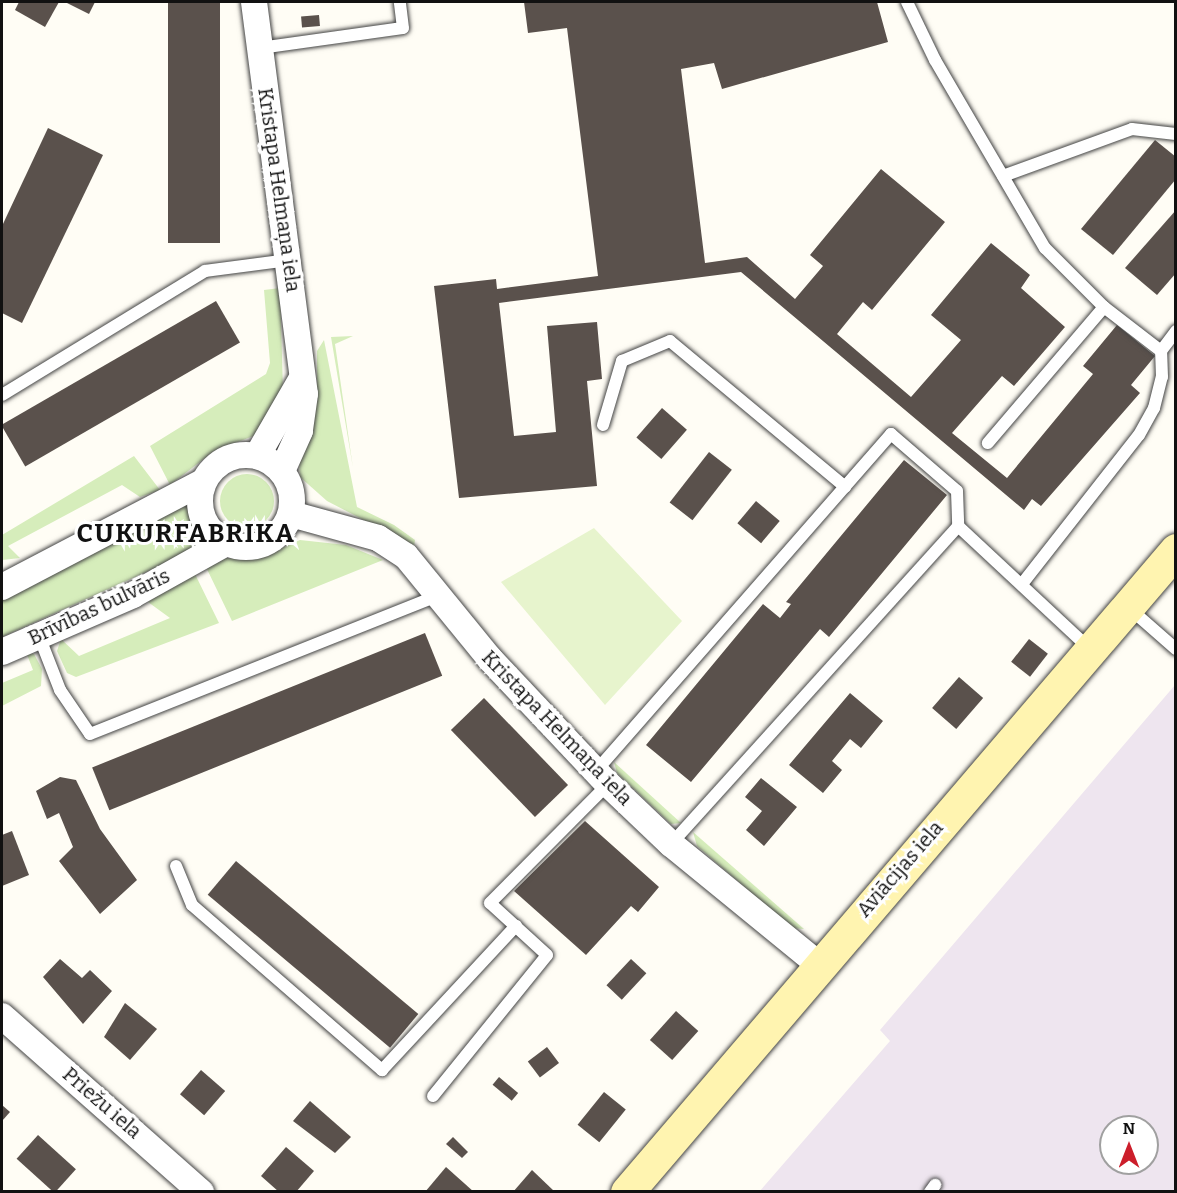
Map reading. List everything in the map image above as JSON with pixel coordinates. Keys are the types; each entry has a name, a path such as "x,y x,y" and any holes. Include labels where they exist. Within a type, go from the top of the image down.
{"main road":[{"name":"Aviācijas iela","path":"627,1191 818,964 1176,550"}],"street":[{"name":"Kristapa Helmaņa iela","path":"254,2 306,410 282,471"},
{"path":"257,456 302,378"},
{"path":"2,586 203,482 226,460 257,456 282,471 290,484 291,514 273,540 242,548 226,543 202,517 203,482"},
{"name":"Kristapa Helmaņa iela","path":"291,514 378,538 406,556 436,596 644,825 671,844 818,964"},
{"name":"Brīvības bulvāris","path":"2,652 133,595 226,543"},
{"name":"Priežu iela","path":"2,1016 201,1191"}],"lane":[{"path":"260,48 403,28 400,2"},
{"path":"907,2 1045,248 1104,307 1161,351"},
{"path":"1003,176 1132,129 1176,134"},
{"path":"2,395 205,271 288,261"},
{"path":"988,443 1104,307"},
{"path":"1022,584 1139,435 1154,408 1162,377 1161,351 1176,330"},
{"path":"603,425 622,361 670,341 845,487"},
{"path":"433,1096 547,956 490,903 602,777 891,434 957,491 958,526 671,844"},
{"path":"958,526 1090,649"},
{"path":"39,636 60,690 90,734 436,596"},
{"path":"1127,606 1175,647"},
{"path":"176,866 192,905 382,1070 516,926"}],"shaded area":[{"path":"1175,685 1175,1191 759,1192 890,1041 880,1030"}],"green space":[{"path":"280,288 283,391 256,435 214,451 170,485 150,446 266,374 270,363 264,290"},
{"path":"353,336 335,344 353,468 331,337"},
{"path":"324,340 357,507 394,525 415,540 414,546 327,501 300,477 299,457 317,397 317,351"},
{"path":"134,456 160,490 140,497 122,485 8,546 20,558 2,560 2,535"},
{"path":"247,474 257,476 266,482 272,491 274,501 272,511 266,520 257,526 247,528 237,526 228,520 222,511 220,501 222,491 228,482 237,476"},
{"path":"187,498 206,545 2,637 2,598"},
{"path":"594,528 682,621 605,705 501,582"},
{"path":"300,540 346,545 383,560 232,621 205,565 221,558 257,559"},
{"path":"194,572 219,623 76,677 67,673 57,651 61,639 79,656 170,618 148,602"},
{"path":"26,652 34,654 42,669 41,686 2,706 2,683 33,670"},
{"path":"614,762 681,823 671,824 617,773"},
{"path":"693,832 804,929 792,928 697,846"}],"building":[{"path":"19,2 59,2 45,27 15,10"},
{"path":"65,2 95,2 89,14"},
{"path":"168,2 220,2 220,243 168,243"},
{"path":"524,2 877,2 888,42 722,89 714,63 681,69 705,263 747,257 795,299 823,266 810,255 881,169 945,222 872,310 863,302 837,334 911,397 961,340 931,315 991,243 1030,275 1021,288 1065,327 1014,386 1002,376 952,433 1007,478 1093,374 1083,366 1117,325 1155,356 1131,385 1140,393 1041,506 1032,499 1024,510 741,272 499,303 514,436 556,432 547,326 597,322 602,379 587,381 597,486 459,498 434,286 496,279 497,289 598,276 567,28 528,33"},
{"path":"319,15 320,26 302,28 301,17"},
{"path":"48,128 103,155 22,323 2,313 2,226"},
{"path":"1155,140 1176,157 1176,179 1113,255 1081,229"},
{"path":"1176,210 1176,273 1157,295 1125,268"},
{"path":"216,301 240,343 25,467 2,425"},
{"path":"662,408 687,430 661,459 636,437"},
{"path":"709,452 732,470 692,520 670,502"},
{"path":"904,460 947,495 829,637 820,629 691,782 646,745 763,604 780,618 791,604 786,602"},
{"path":"756,501 780,521 761,543 737,523"},
{"path":"425,633 442,676 109,810 92,767"},
{"path":"1029,639 1048,654 1030,677 1011,662"},
{"path":"959,677 983,698 956,729 932,708"},
{"path":"850,693 883,721 861,748 850,739 832,761 842,770 823,793 789,765"},
{"path":"484,698 568,785 535,817 451,730"},
{"path":"60,777 76,780 100,829 137,880 100,914 59,861 73,847 59,813 47,819 36,791"},
{"path":"761,778 797,807 764,846 746,830 762,811 745,797"},
{"path":"585,821 659,887 638,912 631,906 586,955 514,891"},
{"path":"12,831 29,875 2,886 2,835"},
{"path":"236,861 418,1014 390,1048 208,895"},
{"path":"60,959 82,978 90,970 112,991 83,1024 43,977"},
{"path":"631,959 646,973 622,1000 606,985"},
{"path":"125,1003 157,1029 130,1060 104,1037"},
{"path":"676,1011 698,1031 672,1060 650,1040"},
{"path":"547,1047 559,1063 540,1077 528,1061"},
{"path":"201,1070 225,1091 204,1115 180,1094"},
{"path":"499,1077 518,1093 512,1101 493,1085"},
{"path":"604,1092 626,1110 599,1142 578,1125"},
{"path":"310,1101 351,1137 335,1153 293,1121"},
{"path":"2,1105 10,1112 2,1121"},
{"path":"38,1135 76,1169 53,1192 17,1159"},
{"path":"453,1137 468,1152 462,1158 446,1144"},
{"path":"286,1147 314,1171 296,1192 279,1192 261,1176"},
{"path":"446,1167 474,1192 425,1192"},
{"path":"532,1170 555,1192 513,1192"}],"district":[{"name":"CUKURFABRIKA","path":"186,534"}]}
